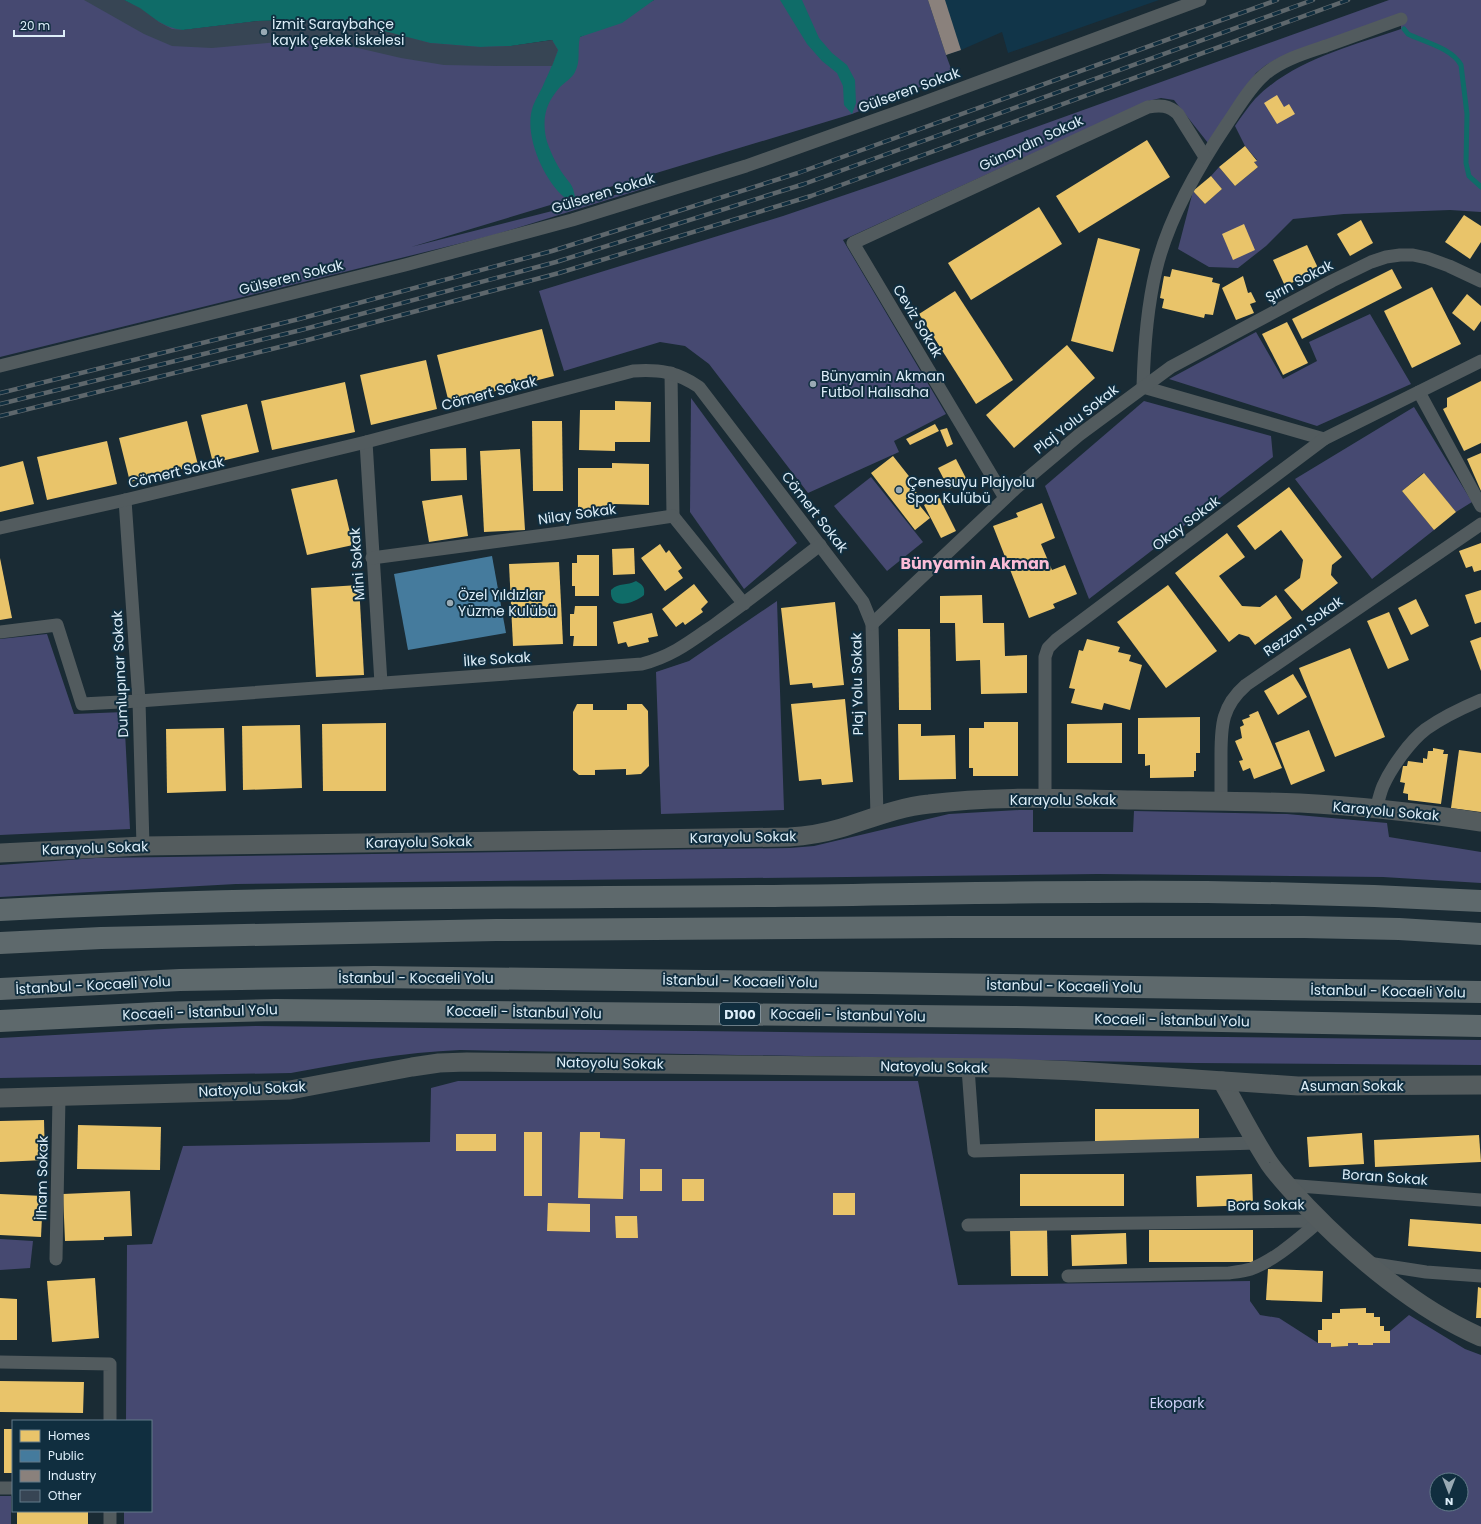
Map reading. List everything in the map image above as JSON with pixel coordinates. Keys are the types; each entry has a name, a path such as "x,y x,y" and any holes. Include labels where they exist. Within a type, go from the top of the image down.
{"highway":[{"path":"0,910 75,906 327,900 1093,892 1381,895 1481,901"},
{"path":"0,943 101,938 496,930 975,926 1304,927 1399,929 1481,934"},
{"name":"İstanbul - Kocaeli Yolu","path":"0,989 180,980 374,977 1481,992"},
{"name":"Kocaeli - İstanbul Yolu","path":"0,1021 158,1013 275,1010 1020,1017 1481,1026"}],"main road":[{"name":"Karayolu Sokak","path":"0,853 143,846 789,837 815,834 841,828 908,807 934,803 974,800 1045,799 1300,804 1435,815 1481,822"},
{"name":"Natoyolu Sokak","path":"0,1098 290,1090 412,1067 440,1063 467,1062 968,1068 1077,1071 1222,1081"},
{"name":"Asuman Sokak","path":"1222,1081 1298,1086 1481,1085"},
{"path":"1222,1081 1270,1164 1286,1185 1320,1221 1366,1263 1438,1315 1481,1337"}],"street":[{"name":"Gülseren Sokak","path":"0,366 368,274 572,220 746,166 928,101 1200,0"},
{"path":"1324,439 1143,387 1144,352 1150,300 1156,269 1168,232 1205,157 1252,88 1263,75 1297,56 1401,19"},
{"name":"Günaydın Sokak","path":"853,243 1148,107 1165,106 1173,109 1178,114 1205,157"},
{"name":"Ceviz Sokak","path":"853,243 1005,498"},
{"name":"Şırın Sokak","path":"1143,387 1171,367 1332,281 1371,262 1386,257 1413,255 1449,266 1481,281"},
{"name":"Okay Sokak","path":"1045,799 1045,657 1048,648 1056,640 1324,439 1481,361"},
{"name":"Cömert Sokak","path":"0,528 125,500 366,442 633,372 648,370 671,373 684,378 699,387 863,602 872,624"},
{"path":"671,373 673,516 744,604"},
{"name":"Plaj Yolu Sokak","path":"877,816 872,624 1005,498 1079,434 1143,387"},
{"path":"1419,392 1481,506"},
{"name":"Mini Sokak","path":"366,442 372,558 381,683"},
{"name":"Dumlupınar Sokak","path":"125,500 139,701 143,846"},
{"name":"Nilay Sokak","path":"372,558 673,516"},
{"name":"Rezzan Sokak","path":"1221,802 1222,721 1231,701 1238,692 1246,685 1481,524"},
{"name":"İlke Sokak","path":"0,632 57,625 82,704 642,664 672,654 744,604 820,545"},
{"path":"1376,810 1383,786 1389,774 1425,730 1441,720 1481,700"},
{"path":"968,1068 974,1151 1257,1143"},
{"name":"İlham Sokak","path":"56,1259 59,1097"},
{"name":"Boran Sokak","path":"1286,1185 1481,1200"},
{"name":"Bora Sokak","path":"968,1225 1320,1221"},
{"name":"Bora Sokak","path":"1068,1276 1229,1273 1250,1269 1268,1261 1291,1245 1320,1221"},
{"path":"1366,1263 1426,1272 1481,1276"},
{"path":"0,1362 110,1364 110,1420"},
{"path":"0,1488 12,1488"},
{"path":"110,1512 110,1524"}],"shaded area":[{"path":"124,0 654,0 622,23 580,37 577,68 574,74 555,93 548,105 545,117 547,142 558,166 572,187 575,197 564,197 556,189 542,168 533,142 531,130 533,106 558,50 552,40 511,46 480,47 430,43 344,22 303,20 258,21 183,30 167,26"},
{"path":"780,0 802,0 819,38 832,53 847,65 855,80 856,103 852,114 844,105 843,86 837,73 822,61 807,44"},
{"path":"928,0 1159,0 1008,53 1002,32 946,55"},
{"path":"636,581 643,586 644,595 629,603 623,604 614,601 611,597 611,590 617,586"}],"green space":[{"path":"0,0 124,0 183,30 250,22 303,20 344,22 511,46 580,37 654,0 928,0 953,74 852,114 411,247 662,183 494,235 0,357"},
{"path":"1389,0 1481,0 1481,212 1450,210 1344,214 1293,219 1266,246 1238,268 1209,267 1178,249 1193,191 1205,204 1222,189 1211,176 1219,167 1235,186 1258,167 1254,162 1257,160 1245,146 1235,126 1255,99 1270,85 1305,64 1343,48 1401,29 1401,19 1279,58 1266,65 1256,73 1208,143 1174,100 1161,98 1148,101 843,240 946,414 894,441 899,452 808,493 709,364 685,346 660,342 564,371 539,291 783,216 883,182"},
{"path":"1370,314 1411,384 1317,426 1169,379 1256,332 1283,379 1317,361 1309,342"},
{"path":"691,398 797,543 744,589 690,512"},
{"path":"1144,401 1271,436 1273,457 1089,599 1045,486"},
{"path":"1414,407 1472,502 1456,512 1423,473 1402,491 1434,530 1372,579 1295,479"},
{"path":"871,477 923,542 887,571 834,506"},
{"path":"777,601 784,810 661,814 656,672 689,661"},
{"path":"47,634 74,714 124,712 130,829 0,835 0,639"},
{"path":"1033,810 1033,832 1133,832 1134,811 1287,814 1387,823 1389,837 1481,852 1481,883 1383,877 1098,874 236,884 0,897 0,865 96,858 790,848 814,846 949,814"},
{"path":"256,1026 1481,1040 1481,1065 1195,1063 460,1050 397,1056 291,1073 0,1078 0,1038 182,1028"},
{"name":"Ekopark","path":"458,1081 918,1081 958,1285 1250,1281 1250,1301 1260,1315 1279,1318 1318,1343 1331,1343 1332,1347 1348,1346 1348,1343 1373,1345 1373,1343 1390,1343 1390,1331 1409,1315 1465,1349 1481,1355 1481,1524 124,1524 124,1512 152,1512 152,1420 126,1420 127,1245 152,1244 183,1146 430,1142 431,1088"},
{"path":"0,1239 33,1241 30,1268 0,1270"},
{"path":"0,1496 11,1496 11,1524 0,1524"}],"building: Homes":[{"path":"1277,95 1284,107 1289,104 1295,114 1277,124 1264,103"},
{"path":"1147,140 1170,177 1079,233 1056,196"},
{"path":"1245,146 1257,161 1254,162 1258,167 1235,186 1219,167"},
{"path":"1211,176 1222,189 1205,204 1193,191"},
{"path":"1039,207 1062,244 971,300 948,263"},
{"path":"1464,215 1481,226 1481,242 1470,259 1445,242"},
{"path":"1361,220 1373,243 1350,256 1337,234"},
{"path":"1244,224 1255,250 1233,260 1222,234"},
{"path":"1098,238 1140,249 1113,352 1071,341"},
{"path":"1307,245 1319,270 1285,286 1273,260"},
{"path":"1172,269 1213,278 1212,282 1220,284 1213,315 1205,314 1204,318 1162,308 1164,299 1160,298 1164,276 1170,277"},
{"path":"1392,269 1402,288 1302,339 1292,319"},
{"path":"1243,276 1248,293 1251,292 1256,302 1250,304 1254,313 1236,320 1222,288"},
{"path":"1432,287 1461,344 1412,368 1384,311"},
{"path":"955,291 1013,380 976,404 919,314"},
{"path":"1467,294 1481,306 1481,321 1474,331 1452,313"},
{"path":"1287,322 1308,363 1283,375 1262,334"},
{"path":"542,329 554,376 449,403 437,355"},
{"path":"1067,345 1095,378 1014,448 986,415"},
{"path":"426,360 437,409 371,425 360,375"},
{"path":"1481,381 1481,443 1464,451 1443,409 1447,407 1447,398"},
{"path":"345,382 355,432 272,450 261,401"},
{"path":"615,401 651,402 650,442 615,442 615,451 579,450 580,410 615,410"},
{"path":"247,404 259,452 213,463 201,415"},
{"path":"187,421 198,465 130,482 119,438"},
{"path":"532,421 562,421 563,491 533,491"},
{"path":"935,424 939,431 910,445 906,439"},
{"path":"947,428 953,444 947,447 940,430"},
{"path":"107,441 117,484 47,500 37,457"},
{"path":"466,448 467,480 431,481 430,449"},
{"path":"520,449 525,530 484,532 480,451"},
{"path":"1481,453 1481,491 1467,459"},
{"name":"Çenesuyu Plajyolu Spor Kulübü","path":"893,456 912,480 908,482 920,497 916,501 930,518 915,530 871,473"},
{"path":"956,459 967,480 949,489 938,468"},
{"path":"23,461 34,504 0,512 0,467"},
{"path":"612,463 649,464 649,505 614,504 614,510 578,510 578,468 612,468"},
{"path":"1424,473 1456,512 1434,530 1402,491"},
{"path":"337,479 353,545 307,555 291,489"},
{"path":"1289,487 1342,557 1332,565 1331,575 1338,583 1302,611 1284,590 1300,578 1303,560 1281,530 1255,550 1237,526"},
{"path":"462,495 468,536 429,542 422,501"},
{"path":"939,497 956,531 941,538 924,505"},
{"path":"1042,503 1055,538 1041,544 1052,570 1065,565 1077,594 1053,604 1055,608 1029,618 993,526 1018,517 1016,513"},
{"path":"1227,533 1245,557 1219,576 1242,606 1260,607 1276,595 1292,618 1255,645 1249,637 1239,634 1229,642 1175,573"},
{"path":"1481,543 1481,570 1474,572 1472,566 1466,568 1459,551"},
{"path":"660,544 666,553 669,550 682,568 678,571 683,578 665,591 641,558"},
{"path":"634,548 635,574 613,575 612,549"},
{"path":"577,555 599,555 599,596 575,596 575,586 572,586 572,563 577,563"},
{"path":"0,558 12,618 0,620"},
{"path":"559,562 563,644 513,646 509,564"},
{"path":"694,584 708,602 701,609 703,612 685,625 683,622 676,627 662,609"},
{"path":"359,585 364,675 316,677 311,588"},
{"path":"1168,585 1217,651 1166,688 1117,622"},
{"path":"1481,590 1481,622 1475,624 1465,595"},
{"path":"982,595 983,623 1004,623 1005,656 1027,655 1027,693 981,694 980,660 956,661 955,623 940,623 940,596"},
{"path":"1416,599 1429,626 1411,635 1398,608"},
{"path":"835,602 844,685 813,688 812,683 790,685 781,608"},
{"path":"575,606 597,606 597,646 573,646 574,636 570,636 570,614 574,614"},
{"path":"1389,612 1409,660 1388,669 1367,621"},
{"path":"652,613 658,636 648,638 649,642 628,647 626,642 618,644 613,622"},
{"path":"898,629 930,629 931,710 899,710"},
{"path":"1481,637 1481,671 1470,641"},
{"path":"1087,639 1120,647 1118,652 1131,655 1129,661 1142,665 1130,710 1104,703 1102,710 1071,703 1075,689 1069,688 1079,650 1083,651"},
{"path":"1350,648 1385,737 1335,757 1299,668"},
{"path":"1293,674 1307,697 1278,715 1264,691"},
{"path":"845,699 853,782 822,785 821,779 799,781 791,704"},
{"path":"577,704 593,704 593,710 627,710 627,704 642,704 648,711 649,766 641,774 626,775 626,769 595,770 595,775 579,775 573,770 573,712"},
{"path":"1258,711 1282,768 1254,779 1250,768 1243,771 1239,761 1243,760 1235,741 1242,738 1240,727 1244,725 1242,720 1250,717 1249,715"},
{"path":"1200,717 1200,753 1196,753 1196,771 1194,771 1194,777 1150,778 1150,765 1145,766 1145,754 1138,754 1138,718"},
{"path":"984,722 1018,722 1018,776 973,776 973,768 969,768 969,728 984,728"},
{"path":"386,723 386,791 323,791 322,724"},
{"path":"1122,723 1122,763 1067,763 1067,724"},
{"path":"898,724 921,724 921,736 955,735 956,779 899,780"},
{"path":"300,725 302,788 243,790 242,726"},
{"path":"224,728 226,791 167,793 166,729"},
{"path":"1309,730 1325,771 1291,785 1275,743"},
{"path":"1433,748 1444,750 1443,754 1448,754 1441,804 1408,800 1408,794 1403,793 1405,783 1400,782 1403,766 1407,766 1408,761 1423,763 1423,758 1427,759 1428,751 1433,751"},
{"path":"1459,750 1481,753 1481,812 1451,808"},
{"path":"1095,1109 1199,1109 1199,1141 1095,1141"},
{"path":"44,1120 45,1160 0,1162 0,1121"},
{"path":"78,1125 161,1127 160,1170 77,1169"},
{"path":"524,1132 542,1132 542,1196 524,1196"},
{"path":"580,1132 600,1132 600,1138 625,1139 623,1199 578,1198"},
{"path":"1362,1133 1364,1164 1309,1167 1307,1137"},
{"path":"456,1134 496,1134 496,1151 456,1151"},
{"path":"1479,1135 1481,1162 1375,1167 1374,1140"},
{"path":"640,1169 662,1169 662,1191 640,1191"},
{"path":"1020,1174 1124,1174 1124,1206 1020,1206"},
{"path":"1252,1174 1253,1205 1197,1207 1196,1176"},
{"path":"682,1179 704,1179 704,1201 682,1201"},
{"path":"130,1191 132,1236 104,1237 104,1240 65,1241 63,1194"},
{"path":"833,1193 855,1193 855,1215 833,1215"},
{"path":"0,1194 43,1196 41,1237 0,1235"},
{"path":"548,1203 590,1204 590,1232 547,1231"},
{"path":"615,1216 637,1216 638,1238 616,1238"},
{"path":"1410,1219 1481,1224 1481,1252 1408,1246"},
{"path":"1047,1229 1048,1276 1011,1276 1010,1230"},
{"path":"1149,1230 1253,1230 1253,1262 1149,1262"},
{"path":"1126,1233 1127,1264 1072,1266 1071,1235"},
{"path":"1268,1269 1323,1271 1322,1302 1266,1300"},
{"path":"95,1278 99,1338 52,1342 47,1281"},
{"path":"1478,1287 1481,1288 1481,1318 1476,1318"},
{"path":"0,1298 17,1299 17,1340 0,1340"},
{"path":"1366,1308 1366,1313 1374,1313 1374,1317 1380,1317 1380,1326 1384,1326 1384,1331 1390,1331 1390,1343 1358,1345 1358,1343 1348,1343 1348,1346 1331,1347 1331,1343 1318,1343 1318,1330 1322,1330 1322,1319 1332,1319 1332,1313 1340,1313 1340,1309"},
{"path":"0,1381 84,1382 83,1413 0,1412"},
{"path":"4,1429 12,1429 12,1473 4,1473"},
{"path":"17,1512 88,1512 88,1524 17,1524"}],"building: Public":[{"name":"Özel Yıldızlar Yüzme Kulübü","path":"492,556 506,633 408,650 394,574"}],"building: Industry":[{"path":"928,0 945,0 961,50 946,55"}],"building: Other":[{"name":"İzmit Saraybahçe kayık çekek iskelesi","path":"84,0 124,0 140,8 159,22 172,29 183,30 258,21 303,20 344,22 430,43 480,47 511,46 552,40 558,50 552,66 497,66 444,65 401,58 345,45 300,40 212,48 172,46 144,34"}],"waterway":[{"path":"1404,29 1408,34 1437,46 1451,54 1461,65 1467,114 1466,163 1469,176 1481,187"}],"railway":[{"path":"0,393 299,319 552,251 798,173 1277,0"},
{"path":"0,404 301,330 556,262 804,184 1313,0"},
{"path":"0,416 304,341 559,273 811,196 1348,0"}],"place":[{"name":"İzmit Saraybahçe kayık çekek iskelesi","path":"264,32"},
{"name":"Bünyamin Akman Futbol Halısaha","path":"813,384"},
{"name":"Çenesuyu Plajyolu Spor Kulübü","path":"899,490"},
{"name":"Özel Yıldızlar Yüzme Kulübü","path":"450,603"}],"district":[{"name":"Bünyamin Akman","path":"975,563"}]}
